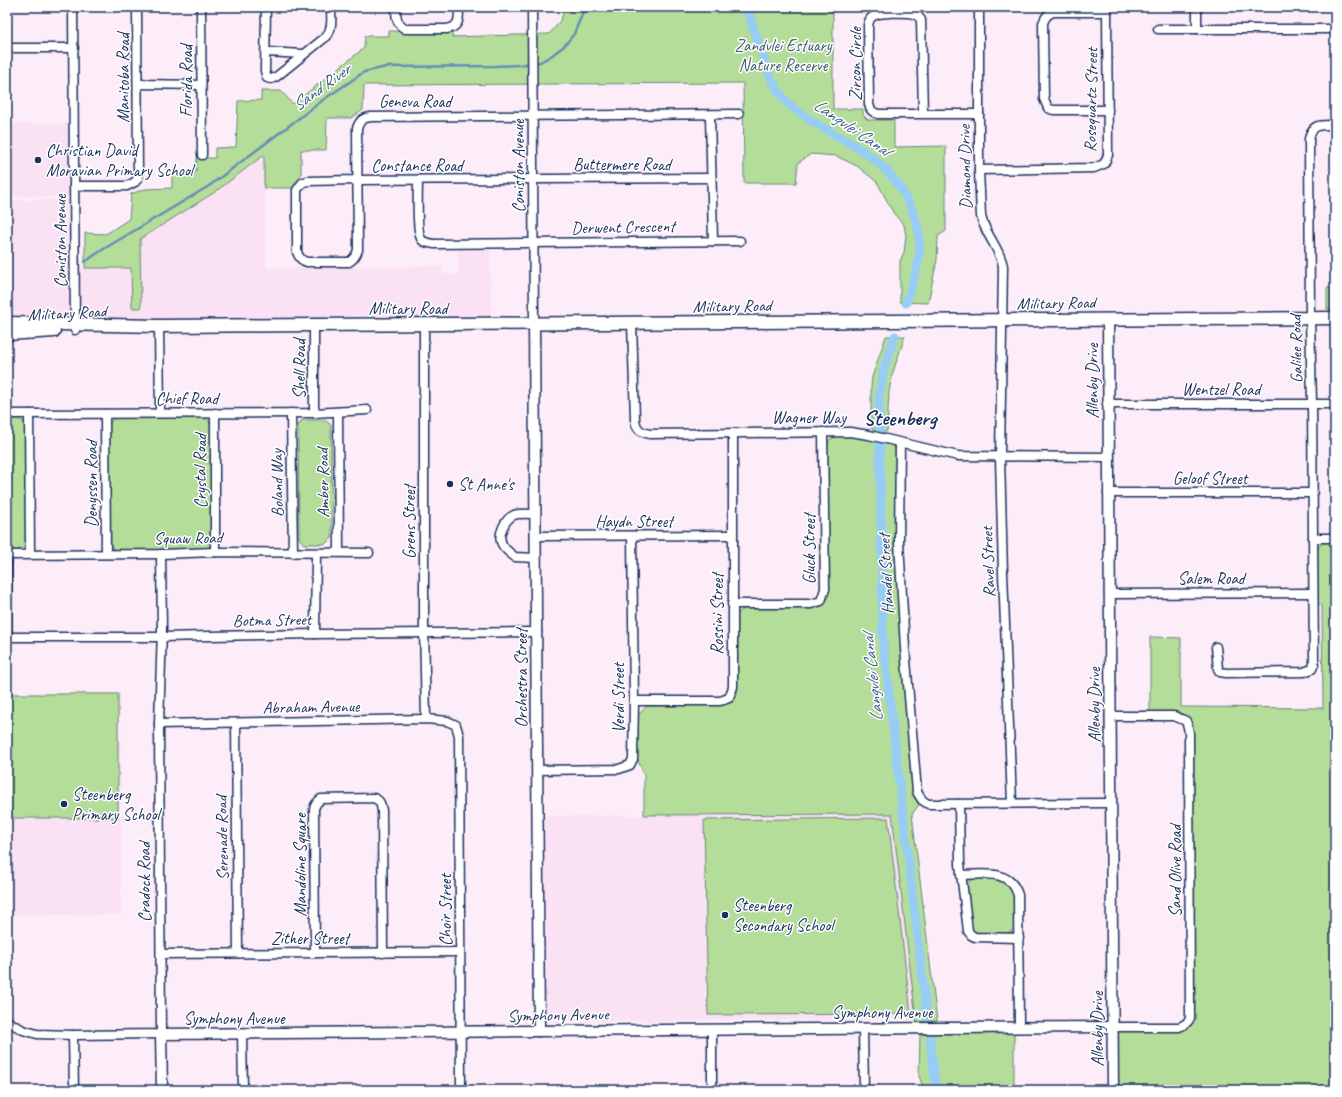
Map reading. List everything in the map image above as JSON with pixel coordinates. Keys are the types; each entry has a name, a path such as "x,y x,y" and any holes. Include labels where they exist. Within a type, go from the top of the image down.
{"main road":[{"name":"Military Road","path":"7,324 75,327 1335,318"},
{"name":"Military Road","path":"7,334 75,327"}],"street":[{"name":"Coniston Avenue","path":"73,7 75,327"},
{"name":"Manitoba Road","path":"74,186 127,186 135,182 138,174 137,7"},
{"name":"Florida Road","path":"201,7 202,155"},
{"path":"266,7 265,71 266,76 270,78 276,77 303,54 324,40 329,33 331,23 331,7"},
{"path":"396,7 397,21 400,26 405,29 447,29 452,28 457,24 460,18 460,7"},
{"name":"Coniston Avenue","path":"532,7 534,324"},
{"name":"Diamond Drive","path":"979,7 979,170 981,216 985,228 999,251 1003,266 1002,320"},
{"path":"1197,7 1197,28"},
{"path":"1107,9 1054,12 1049,13 1046,16 1044,23 1044,99 1046,106 1053,110 1108,110"},
{"name":"Rosequartz Street","path":"979,170 1094,168 1100,167 1104,164 1108,155 1107,9"},
{"name":"Zircon Circle","path":"923,114 921,20 918,15 912,13 875,15 870,18 868,25 869,99 870,109 874,113 878,114 923,114 979,114"},
{"path":"1158,29 1335,29"},
{"path":"7,48 74,48"},
{"path":"266,52 303,54"},
{"path":"138,84 201,85"},
{"path":"532,115 739,114"},
{"name":"Geneva Road","path":"356,180 357,128 361,120 365,118 532,115"},
{"path":"710,115 712,241"},
{"name":"Galilee Road","path":"1216,647 1216,665 1220,672 1304,672 1312,669 1314,664 1309,139 1310,132 1319,125 1335,125"},
{"name":"Buttermere Road","path":"533,180 711,178"},
{"name":"Constance Road","path":"356,180 358,250 355,258 349,262 302,261 298,257 297,252 296,197 297,190 302,183 307,181 356,180 533,180"},
{"name":"Derwent Crescent","path":"418,180 419,231 422,240 427,243 740,241"},
{"name":"Ravel Street","path":"1002,320 1000,457 1012,803"},
{"name":"Allenby Drive","path":"1108,320 1107,404 1110,594 1110,803 1113,1090"},
{"name":"Grens Street","path":"424,324 424,634 426,720"},
{"name":"Orchestra Street","path":"534,324 539,1031"},
{"name":"Wagner Way","path":"632,324 636,426 639,430 650,434 857,432 958,456 1108,457"},
{"name":"Shell Road","path":"314,325 314,413"},
{"path":"159,326 160,414"},
{"name":"Wentzel Road","path":"1107,404 1335,404"},
{"name":"Chief Road","path":"7,414 314,413 367,410"},
{"name":"Amber Road","path":"338,412 339,552"},
{"name":"Crystal Road","path":"215,413 215,552"},
{"name":"Boland Way","path":"291,413 293,553"},
{"path":"29,414 30,554"},
{"name":"Denyssen Road","path":"105,414 106,554"},
{"name":"Gluck Street","path":"732,604 811,604 821,601 825,589 823,432"},
{"name":"Rossini Street","path":"634,701 720,701 730,698 733,687 733,433"},
{"name":"Handel Street","path":"900,443 899,542 905,648 917,792 922,800 928,804 1110,803"},
{"name":"Geloof Street","path":"1108,493 1312,493"},
{"path":"536,514 516,515 511,517 501,528 501,541 502,545 515,557 536,558"},
{"name":"Haydn Street","path":"536,536 632,537 732,535"},
{"name":"Verdi Street","path":"537,770 619,769 630,765 634,752 632,537"},
{"path":"1313,538 1335,538"},
{"name":"Squaw Road","path":"7,555 161,554 215,552 316,554 339,552 369,553"},
{"name":"Cradock Road","path":"161,554 162,637 160,724 162,1090"},
{"path":"315,634 316,554"},
{"path":"7,555 7,637"},
{"name":"Salem Road","path":"1110,594 1313,593"},
{"name":"Botma Street","path":"7,637 162,637 537,632"},
{"name":"Sand Olive Road","path":"1110,716 1179,717 1186,721 1189,741 1190,1018 1184,1026 1179,1027 1113,1027"},
{"name":"Abraham Avenue","path":"160,724 426,720 447,721 456,725 458,730"},
{"name":"Serenade Road","path":"236,723 238,953"},
{"name":"Choir Street","path":"458,730 461,1090"},
{"name":"Mandoline Square","path":"315,953 315,805 321,799 374,798 381,804 382,811 383,953"},
{"path":"959,804 959,855 967,927 971,935 975,937 1018,938"},
{"path":"961,875 1001,876 1012,883 1018,895 1019,1027"},
{"name":"Zither Street","path":"161,954 460,952"},
{"name":"Symphony Avenue","path":"7,1021 30,1033 74,1036 161,1034 1113,1027"},
{"path":"863,1028 864,1090"},
{"path":"712,1030 712,1090"},
{"path":"242,1034 243,1090"},
{"path":"74,1036 74,1090"}],"shaded area":[{"name":"Christian David Moravian Primary School","path":"7,123 70,124 69,197 7,196"},
{"path":"264,155 266,268 443,266 443,274 458,274 458,246 490,246 491,324 7,323 7,200 67,200 66,268 132,268 132,308 140,308 140,239 215,192"},
{"name":"Steenberg Primary School","path":"120,692 121,915 7,915 7,693"},
{"name":"Steenberg Secondary School","path":"892,814 916,1019 555,1021 546,1014 545,816"}],"green space":[{"name":"Zandvlei Estuary Nature Reserve","path":"564,7 848,7 833,8 833,109 863,109 863,115 868,120 894,120 894,147 946,146 946,231 938,236 937,260 928,303 900,302 900,261 904,252 906,236 904,225 894,214 877,182 857,166 836,156 811,154 798,163 796,183 744,183 743,83 364,85 363,110 351,118 327,118 326,150 301,150 301,179 292,188 264,188 264,155 215,192 140,239 141,308 132,308 131,268 85,268 85,233 106,234 129,219 131,194 145,189 172,188 172,172 196,172 197,158 215,158 215,148 236,147 238,101 261,100 261,91 281,91 293,104 364,48 365,36 389,36 389,31 452,32 452,37 549,34 561,19"},
{"path":"1327,288 1335,288 1335,309 1327,309"},
{"path":"886,336 905,336 892,375 889,392 887,431 881,432 871,428 871,387 872,377"},
{"path":"116,418 205,418 209,421 211,426 212,542 210,547 205,550 118,551 112,548 110,543 109,425 111,421"},
{"path":"7,419 18,419 24,422 26,429 27,543 21,549 16,550 7,550"},
{"path":"302,420 325,420 331,425 332,538 325,544 304,544 299,538 298,426"},
{"path":"837,436 854,436 874,440 890,444 896,449 897,550 921,802 912,814 937,1021 917,1022 916,1019 892,814 644,815 644,775 637,758 637,716 647,706 725,705 733,701 737,693 736,618 739,612 746,608 815,607 823,603 828,594 827,447 829,440"},
{"path":"1324,542 1335,542 1335,1090 1113,1090 1113,1027 1179,1027 1188,1022 1186,721 1179,712 1150,712 1150,637 1181,638 1181,707 1323,708 1322,605 1318,604 1317,552 1319,546"},
{"path":"7,694 118,694 118,818 7,818"},
{"path":"888,818 911,1014 708,1015 704,820"},
{"path":"998,878 1014,891 1014,929 1008,933 975,933 972,930 967,884 972,879"},
{"path":"1014,1033 1014,1090 924,1090 919,1076 920,1034"}],"waterway":[{"name":"Sand River","path":"85,262 102,250 209,186 323,100 364,72 386,67 495,66 540,62 564,46 574,34 585,7"},
{"name":"Langvlei Canal","path":"747,7 769,73 784,99 799,113 863,151 875,160 887,171 906,196 917,225 919,240 917,268 906,303"},
{"name":"Langvlei Canal","path":"895,336 884,368 879,398 883,642 927,1017"},
{"name":"Langvlei Canal","path":"930,1039 936,1090"}],"place":[{"name":"Christian David Moravian Primary School","path":"38,160"},
{"name":"St Anne's","path":"450,484"},
{"name":"Steenberg Primary School","path":"64,804"},
{"name":"Steenberg Secondary School","path":"725,915"}],"district":[{"name":"Steenberg","path":"900,418"}]}
